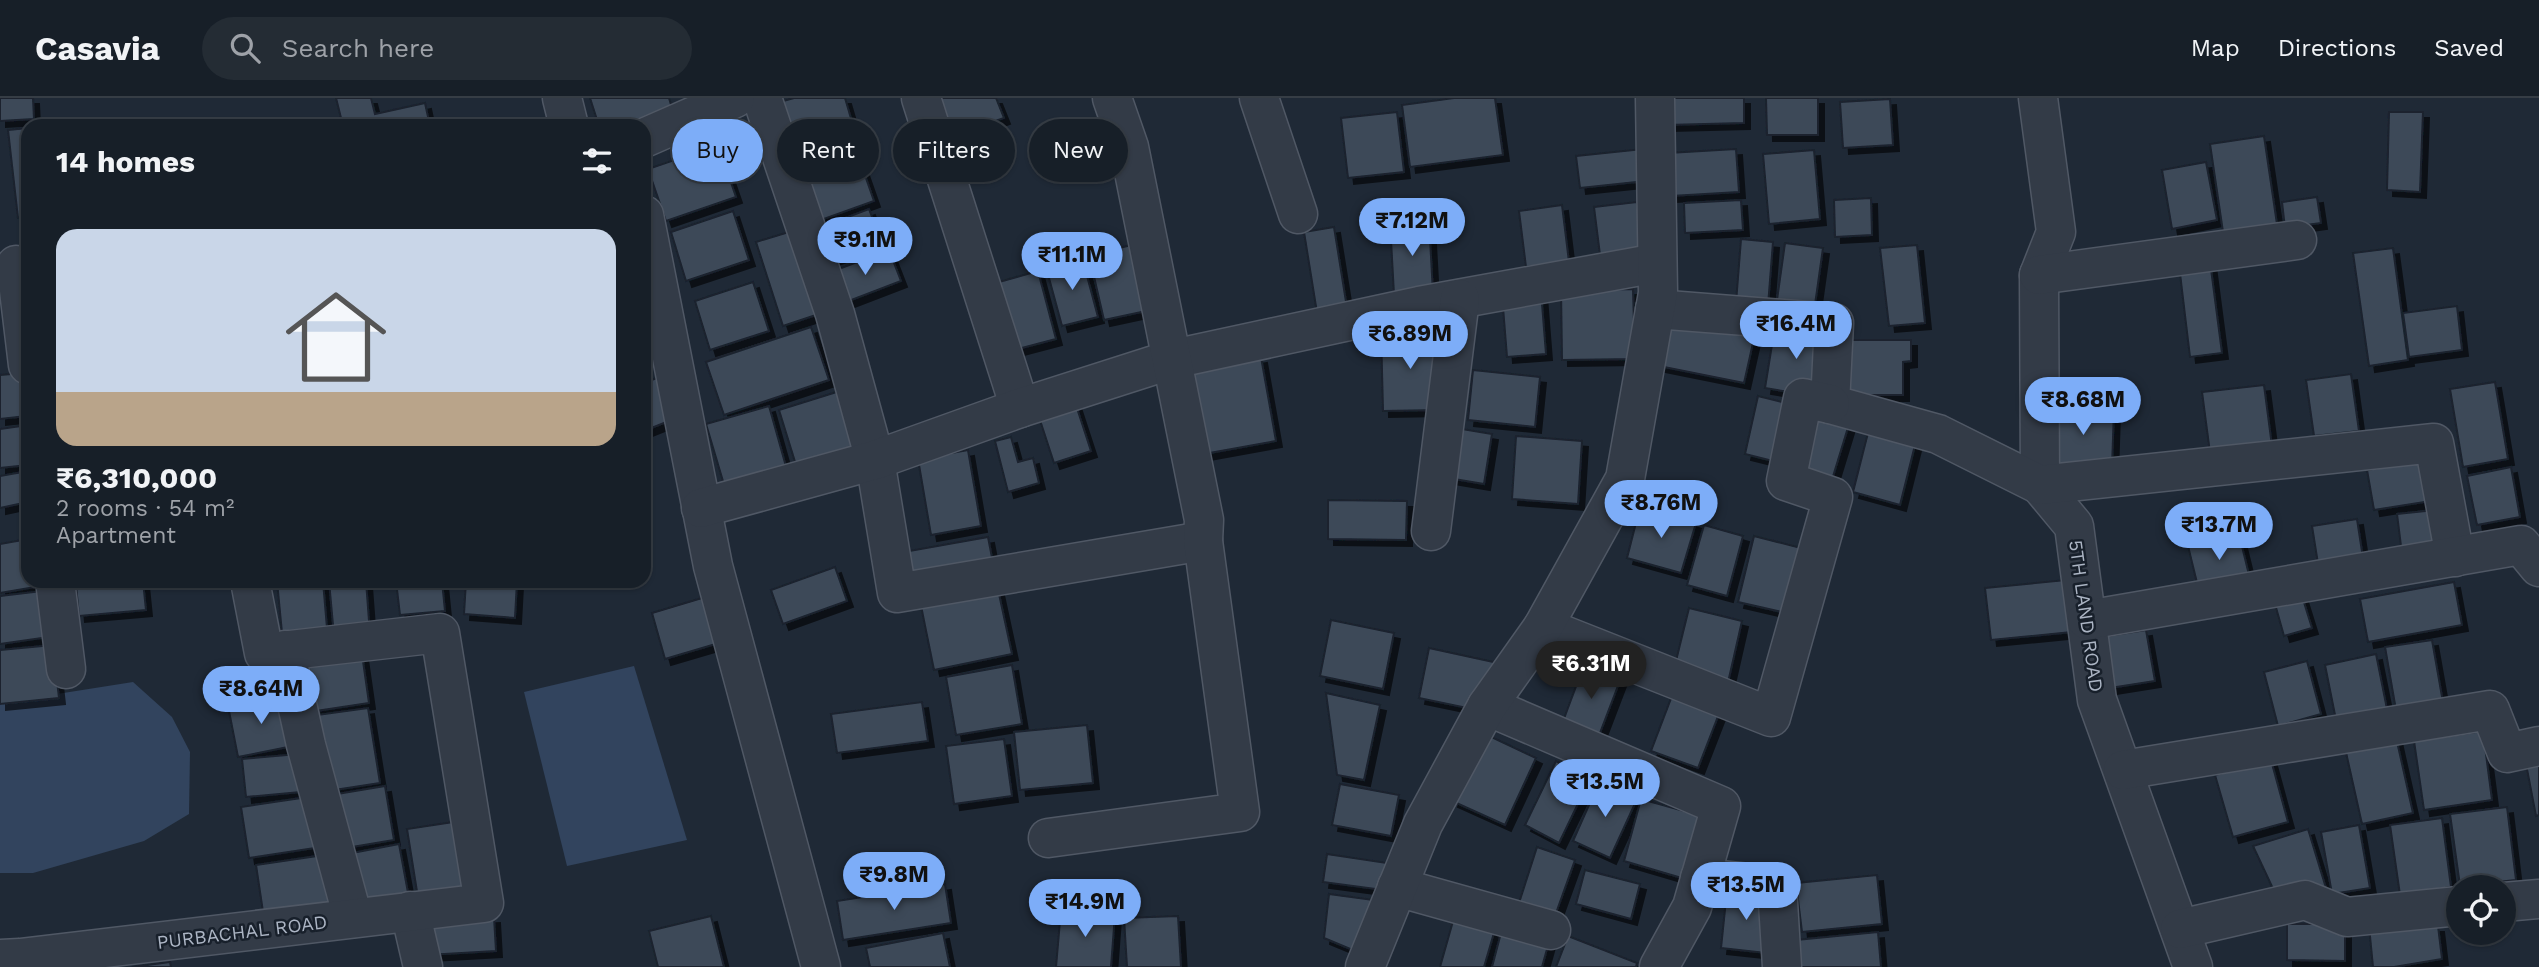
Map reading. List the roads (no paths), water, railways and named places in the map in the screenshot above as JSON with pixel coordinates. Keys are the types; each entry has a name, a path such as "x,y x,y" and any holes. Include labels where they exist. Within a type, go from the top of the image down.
{"street":[{"path":"562,98 567,119"},
{"path":"651,135 735,98"},
{"path":"762,98 835,314 875,460 897,593 1203,541"},
{"path":"921,98 1020,408"},
{"path":"1048,838 1240,813 1203,541 1204,520 1129,147 1112,98"},
{"path":"1259,98 1298,214"},
{"path":"1365,967 1423,824 1487,706 1543,626 1625,479 1658,293 1654,98"},
{"path":"2038,98 2056,232 2039,275 2040,485"},
{"path":"2039,275 2297,240"},
{"path":"651,251 713,566 821,967"},
{"path":"701,508 875,460 1020,408 1173,359 1460,299 1657,263"},
{"path":"15,265 21,311"},
{"path":"1432,531 1460,299"},
{"path":"1655,309 1834,323 1830,404"},
{"path":"1543,626 1771,717 1833,497 1786,481 1803,398 1938,434 2040,485 2434,443 2455,557"},
{"name":"5TH LAND ROAD","path":"2040,485 2074,526 2097,700 2193,967"},
{"path":"2087,621 2521,545 2539,567"},
{"path":"56,588 66,669"},
{"path":"251,588 264,653 285,650 306,745 353,918"},
{"name":"PURBACHAL ROAD","path":"8,961 183,953 353,918 484,903 440,633 285,650"},
{"path":"1487,706 1721,806 1692,907 1659,967"},
{"path":"2123,771 2490,710 2507,753 2539,746"},
{"path":"1700,878 1777,886 1782,967"},
{"path":"1397,887 1551,930"},
{"path":"2516,901 2539,899"},
{"path":"2180,929 2305,900 2347,917 2446,907"},
{"path":"410,911 423,967"}],"water":[{"path":"634,666 687,840 567,866 524,692"},
{"path":"133,682 172,717 190,752 189,814 144,841 33,873 0,873 0,703"}]}
